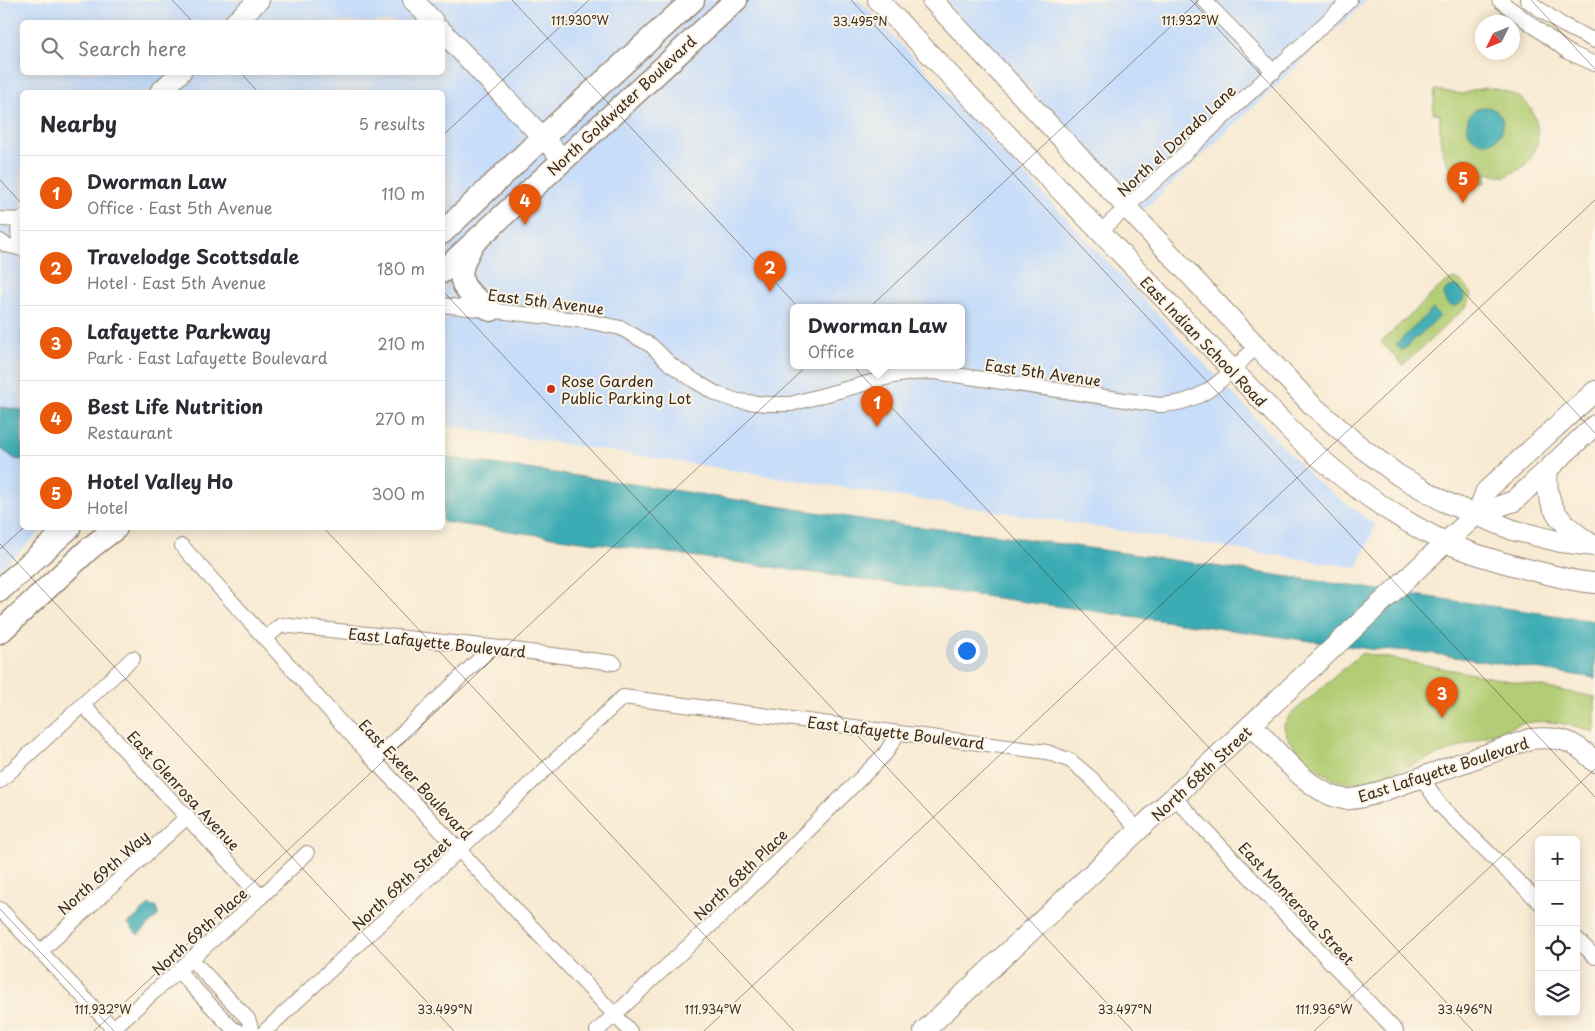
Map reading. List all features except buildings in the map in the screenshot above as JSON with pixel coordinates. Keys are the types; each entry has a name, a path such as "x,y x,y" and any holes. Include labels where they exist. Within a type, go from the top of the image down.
{"main road":[{"path":"237,20 259,0"},
{"path":"412,0 432,20"},
{"name":"North Goldwater Boulevard","path":"445,230 692,0"},
{"name":"North Goldwater Boulevard","path":"445,269 736,0"},
{"name":"East Indian School Road","path":"878,0 1232,370 1317,457 1342,478 1404,520 1446,542 1526,569 1586,583 1595,583"},
{"path":"932,0 1322,415 1358,445 1398,475 1445,502 1513,530 1561,542 1595,546"},
{"path":"445,34 563,159"},
{"path":"162,90 178,75"},
{"path":"473,243 462,265 461,278 472,296 491,310"},
{"name":"North 68th Street","path":"1477,514 1486,490 1595,391"},
{"name":"North 68th Street","path":"924,1031 1477,514 1514,501 1595,425"},
{"path":"1548,469 1546,482 1551,505 1566,526 1595,546"},
{"path":"0,590 67,530"},
{"path":"0,632 90,548 113,530"},
{"name":"East Lafayette Boulevard","path":"1252,725 1318,790 1344,799 1371,796 1530,739 1548,737 1566,740 1578,746 1595,762"}],"street":[{"path":"1204,0 1274,72 1350,0"},
{"path":"1499,0 1568,52 1595,64"},
{"path":"1527,0 1561,24 1595,40"},
{"name":"North el Dorado Lane","path":"1100,232 1274,72"},
{"path":"0,219 20,219"},
{"path":"20,224 18,228 20,240"},
{"path":"0,241 6,245 20,248"},
{"name":"East 5th Avenue","path":"445,305 586,321 621,328 652,346 670,364 717,394 738,401 766,404 791,404 857,385 911,373 935,372 1159,404 1176,404 1209,391 1257,346"},
{"name":"East Exeter Boulevard","path":"182,546 374,760 630,1031"},
{"name":"East Lafayette Boulevard","path":"265,639 280,625 492,647 614,663"},
{"path":"374,760 492,647"},
{"path":"0,781 133,658"},
{"name":"East Lafayette Boulevard","path":"623,698 1015,746 1047,752 1071,761 1091,778 1139,830"},
{"name":"North 69th Street","path":"265,1031 623,698"},
{"name":"East Glenrosa Avenue","path":"83,705 188,816 261,897"},
{"name":"North 68th Place","path":"597,1031 739,899 885,754 898,733"},
{"path":"1422,778 1447,812 1535,898"},
{"name":"East Monterosa Street","path":"1174,797 1396,1031"},
{"name":"North 69th Way","path":"40,952 188,816"},
{"name":"North 69th Place","path":"112,1030 261,897 307,853"},
{"path":"0,909 112,1030"},
{"path":"1580,942 1595,957"},
{"path":"191,959 248,1019 252,1031"},
{"path":"178,971 232,1028 238,1031"}],"shaded area":[{"path":"0,0 859,0 1314,479 1375,525 1358,568 445,425 445,90 20,90 20,530 43,530 0,570"},
{"path":"945,0 1367,0 1144,210"}],"green space":[{"path":"1486,88 1509,93 1520,98 1529,106 1537,124 1537,142 1535,151 1530,159 1516,171 1507,176 1486,173 1486,183 1470,182 1457,176 1446,161 1441,143 1440,114 1433,113 1435,90 1463,94"},
{"path":"1454,279 1465,285 1470,293 1471,296 1466,307 1403,365 1381,342 1444,283"},
{"path":"1362,653 1595,697 1595,732 1558,723 1529,722 1519,724 1377,778 1352,783 1343,782 1326,775 1306,760 1291,742 1284,725 1289,716"}],"water":[{"path":"1485,107 1492,108 1498,112 1502,118 1502,132 1498,138 1492,142 1485,143 1478,142 1472,138 1468,132 1467,125 1468,118 1472,112 1478,108"},
{"path":"1454,286 1461,289 1464,296 1461,303 1454,306 1447,303 1444,296 1447,289"},
{"path":"1433,309 1440,316 1402,351 1396,344"},
{"path":"0,407 20,410 20,460 15,459 0,448"},
{"path":"445,457 900,525 999,535 1595,621 1595,678 1412,651 1369,649 445,522"},
{"path":"150,904 153,907 157,907 159,915 138,935 128,924"}],"place":[{"name":"Hotel Valley Ho","path":"1463,203"},
{"name":"Best Life Nutrition","path":"525,225"},
{"name":"Travelodge Scottsdale","path":"770,292"},
{"name":"Rose Garden Public Parking Lot","path":"551,389"},
{"name":"Dworman Law","path":"877,427"},
{"name":"Lafayette Parkway","path":"1442,718"}]}
